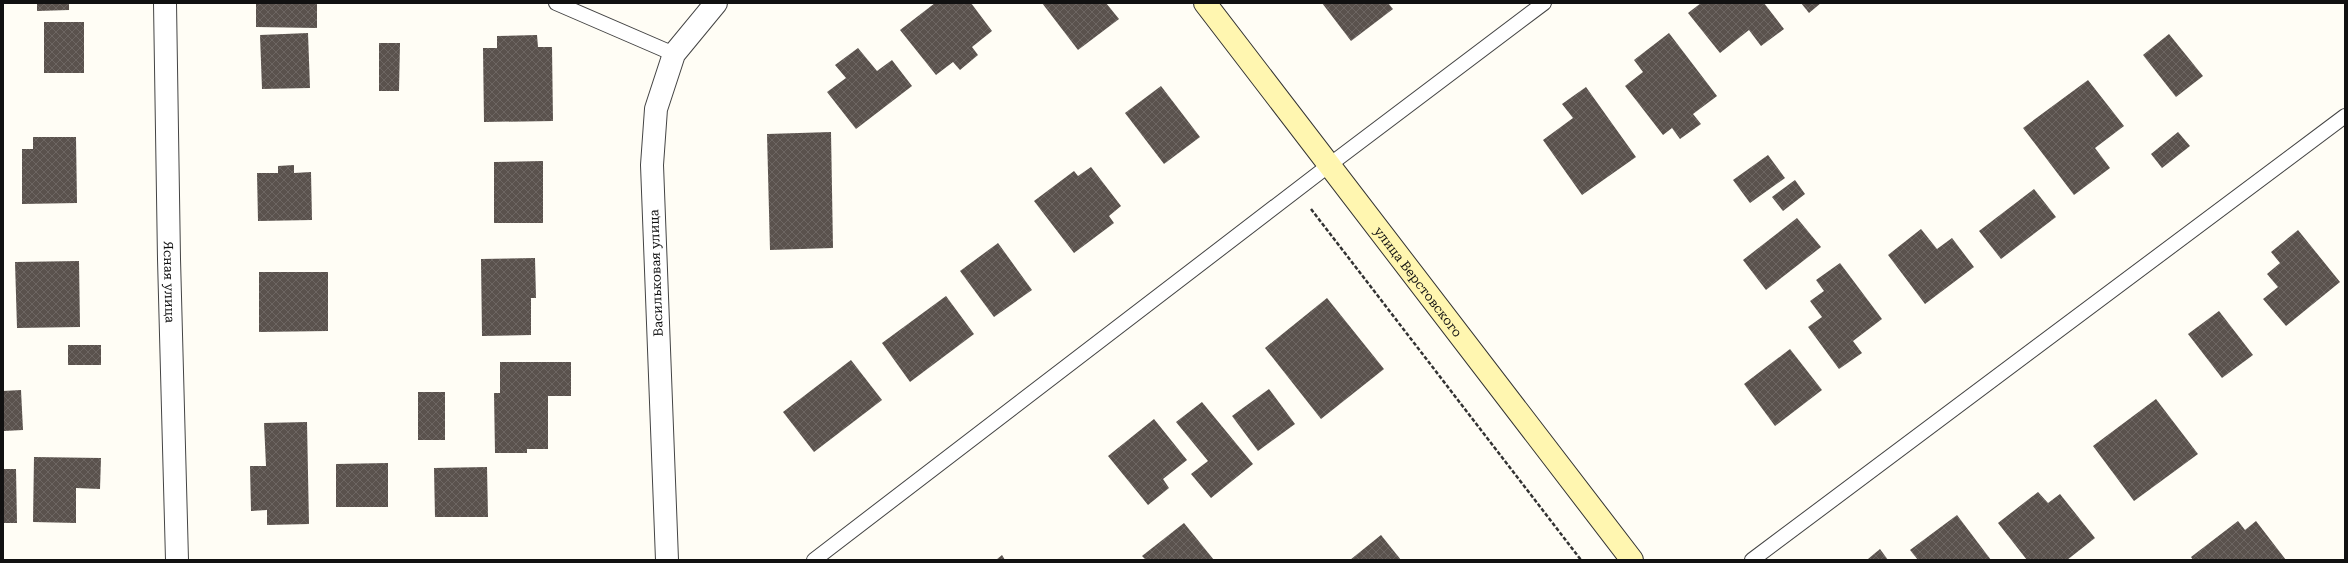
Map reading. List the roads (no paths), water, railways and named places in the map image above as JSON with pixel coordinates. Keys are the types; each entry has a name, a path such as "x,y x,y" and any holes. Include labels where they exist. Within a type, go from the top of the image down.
{"street":[{"name":"Ясная улица","path":"165,3 169,251 178,560"},
{"name":"Васильковая улица","path":"667,560 652,165 656,109 674,54 716,3"},
{"name":"улица Верстовского","path":"1204,3 1632,560"}],"lane":[{"path":"556,3 674,54"},
{"path":"814,560 1328,166 1544,3"},
{"path":"1752,560 2345,116"}]}
